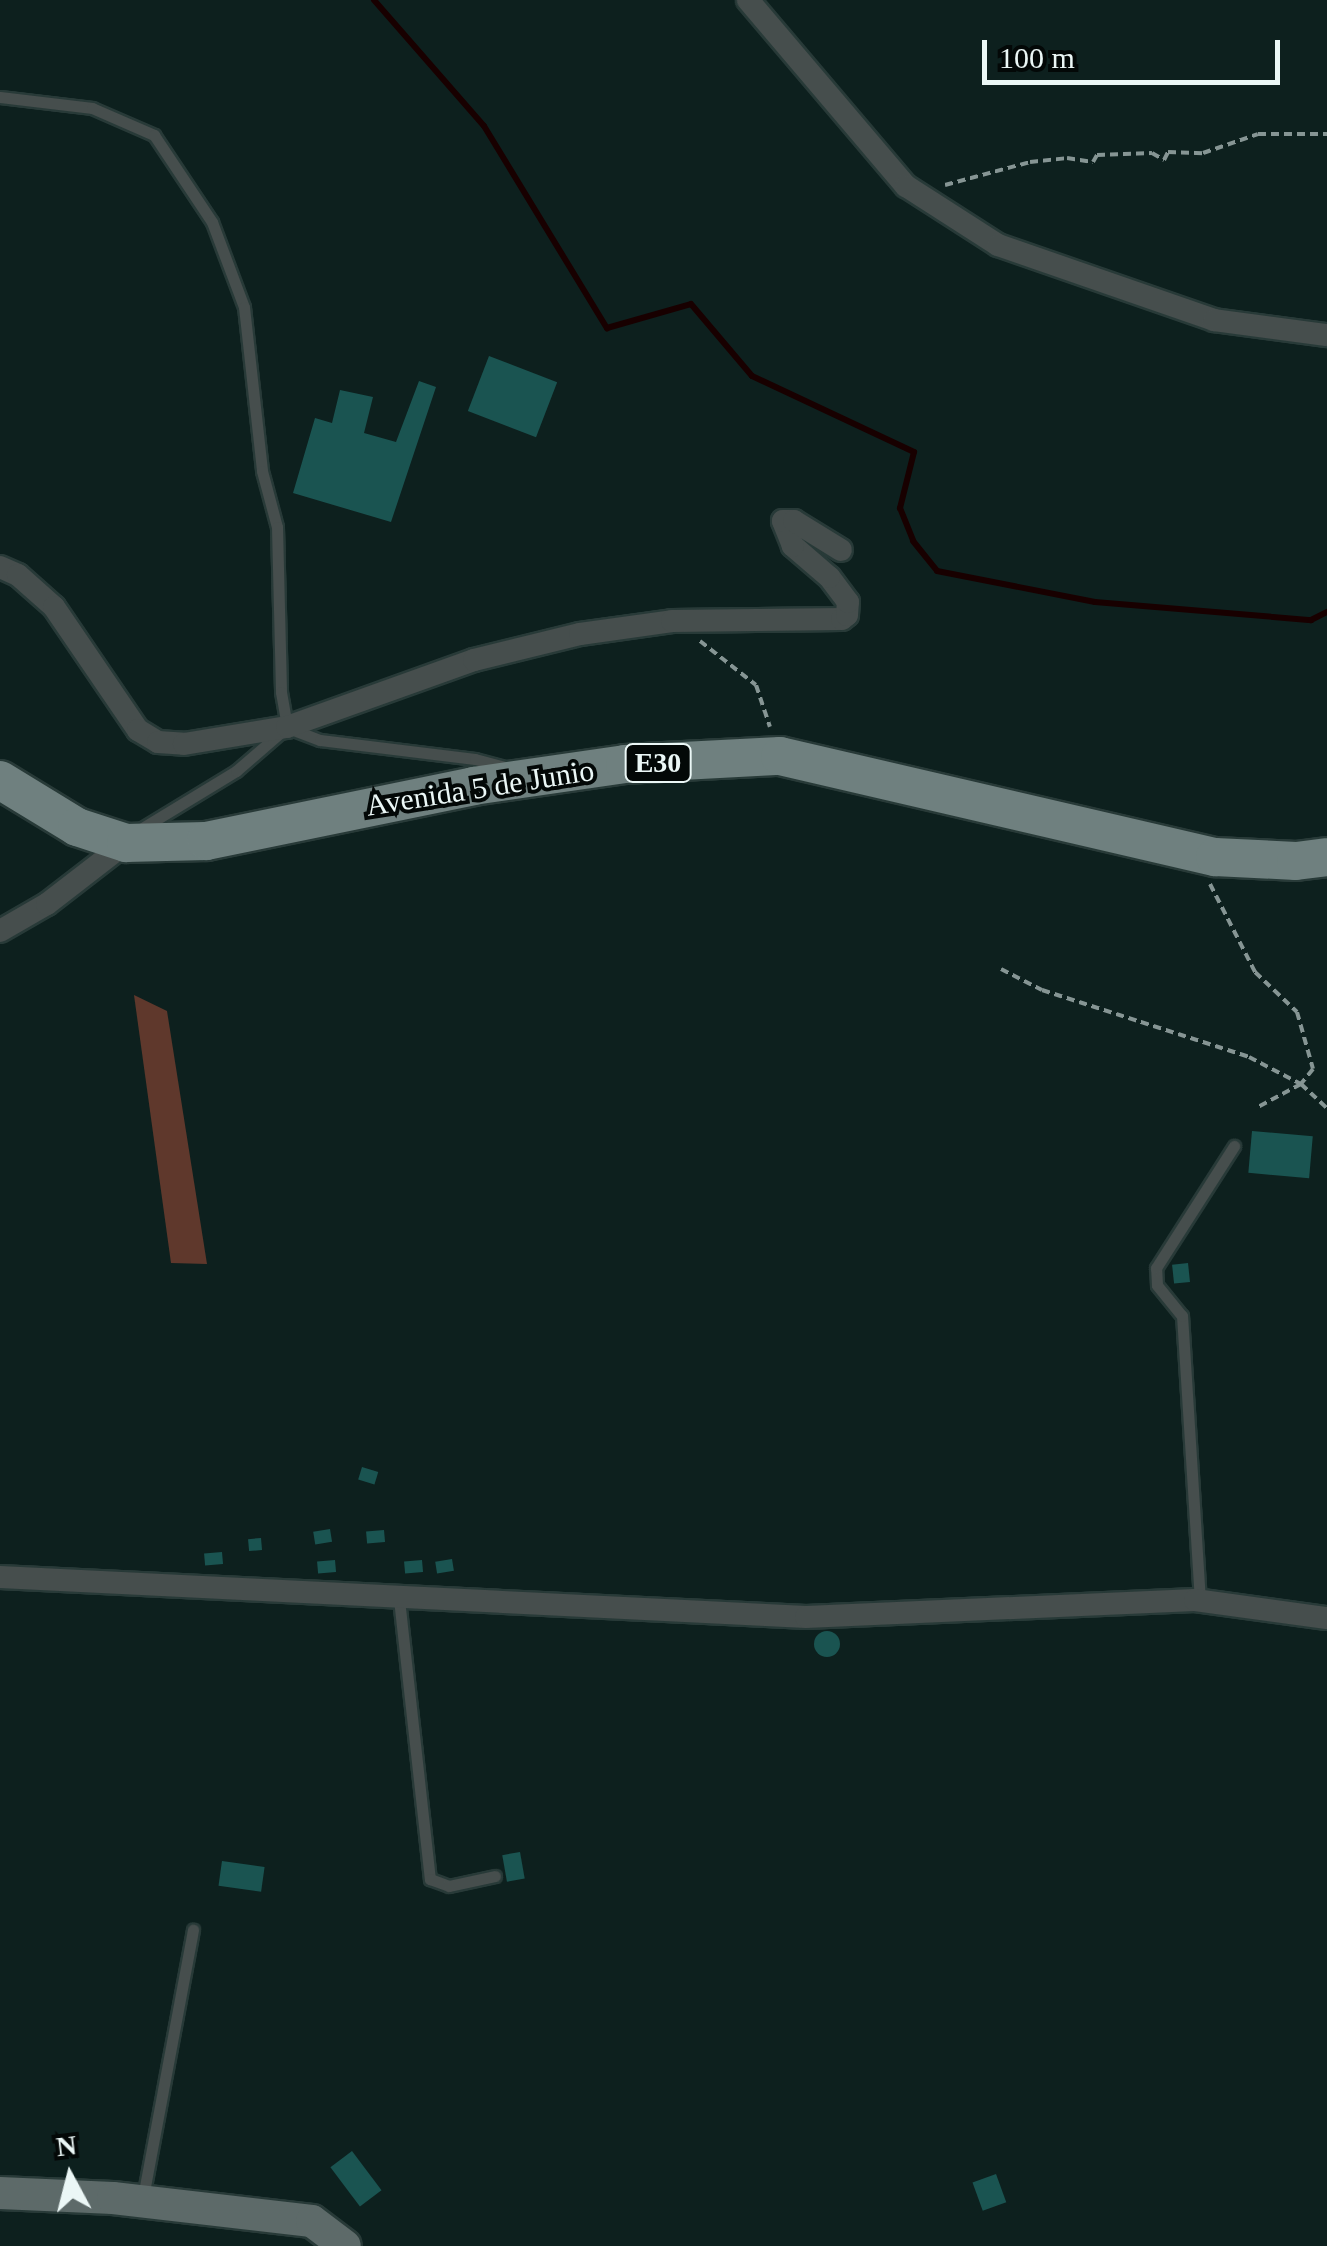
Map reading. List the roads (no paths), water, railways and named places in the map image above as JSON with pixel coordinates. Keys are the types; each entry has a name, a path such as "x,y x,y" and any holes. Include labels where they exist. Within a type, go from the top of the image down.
{"main road":[{"name":"Avenida 5 de Junio","path":"0,780 76,827 126,842 206,840 625,764 780,756 1195,853 1280,860 1327,857"}],"street":[{"path":"748,0 858,132 916,192 998,246 1214,320 1327,335"},
{"path":"0,567 18,575 54,607 138,730 158,742 184,744 287,727 474,660 580,634 672,621 842,619 848,615 848,602 829,577 793,546 784,521 794,520 841,550"},
{"path":"0,931 46,904 126,842"},
{"path":"0,1577 806,1616 1200,1601 1327,1618"},
{"path":"0,2192 142,2201 312,2221 345,2246"}],"lane":[{"path":"0,97 92,108 154,135 212,222 244,306 262,471 277,527 281,692 287,727"},
{"path":"287,727 320,740 475,758 538,777"},
{"path":"126,842 141,828 236,771 287,727"},
{"path":"1200,1601 1182,1316 1157,1285 1156,1268 1234,1146"},
{"path":"398,1599 430,1879 449,1886 495,1876"},
{"path":"142,2201 192,1930"}],"waterway":[{"path":"374,0 484,126 607,328 691,304 752,376 914,452 900,508 913,541 937,571 1095,602 1311,620 1327,612"}]}
